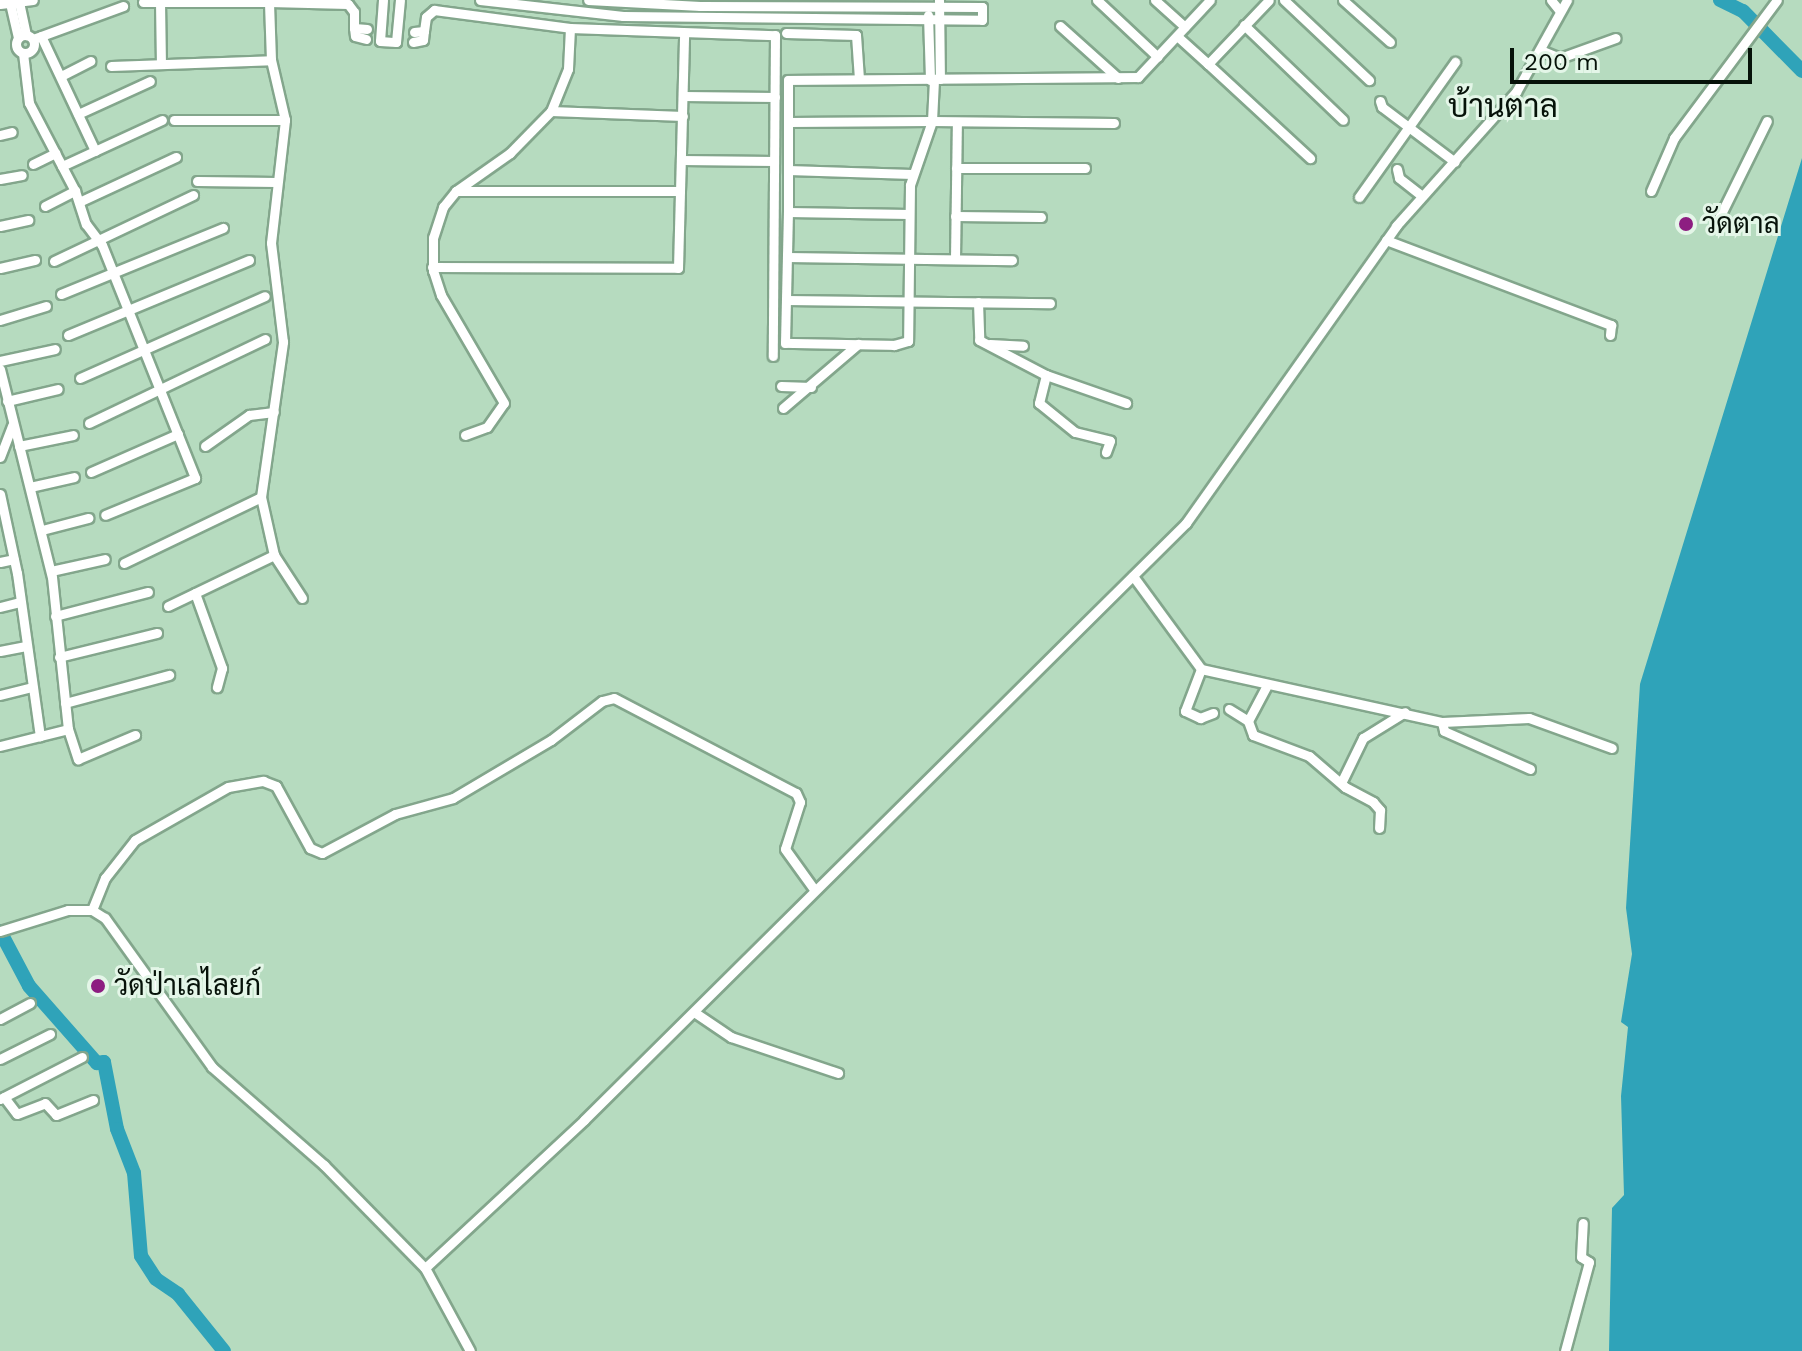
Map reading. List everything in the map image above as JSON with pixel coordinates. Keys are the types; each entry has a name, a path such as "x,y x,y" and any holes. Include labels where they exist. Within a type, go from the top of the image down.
{"street":[{"path":"23,53 34,48 15,2 33,0"},
{"path":"374,35 383,0"},
{"path":"400,0 408,36"},
{"path":"480,0 623,16 856,21 982,20 982,7 954,4 763,7 588,0"},
{"path":"1097,0 1158,57"},
{"path":"1155,0 1185,27"},
{"path":"936,5 935,79 932,121 912,174 908,341 785,343 790,78 935,79 1138,77 1210,0"},
{"path":"1208,64 1269,0"},
{"path":"1284,0 1369,80"},
{"path":"1343,0 1390,42"},
{"path":"1551,0 1560,11"},
{"path":"425,1268 694,1012 813,888 1133,576 1211,491 1386,240 1516,92 1567,0"},
{"path":"1651,191 1674,138 1777,0"},
{"path":"143,2 348,4 354,12 355,36 408,36 434,10 570,28 775,35 773,356"},
{"path":"160,2 161,64"},
{"path":"269,2 271,60 285,120 271,243 283,342 261,497 274,555 302,598"},
{"path":"623,3 623,16"},
{"path":"954,4 954,20"},
{"path":"105,515 195,478 98,240 29,103 23,53 17,47 30,37 123,6"},
{"path":"763,7 763,19"},
{"path":"856,21 858,7"},
{"path":"1244,25 1343,120"},
{"path":"1060,26 1118,78"},
{"path":"465,435 487,427 504,403 441,295 432,267 437,224 456,191 510,153 551,111 568,69 570,28"},
{"path":"786,33 856,35 859,79"},
{"path":"432,267 678,268 684,34"},
{"path":"1177,36 1310,158"},
{"path":"30,37 61,76 95,151"},
{"path":"1540,50 1560,58 1616,38"},
{"path":"111,66 271,60"},
{"path":"61,76 90,61"},
{"path":"1359,197 1455,62"},
{"path":"78,114 150,81"},
{"path":"683,96 775,97"},
{"path":"1380,101 1408,128 1455,162"},
{"path":"551,111 683,116"},
{"path":"62,166 162,120"},
{"path":"174,120 285,120"},
{"path":"1715,226 1767,121"},
{"path":"788,122 1114,123"},
{"path":"955,259 957,122"},
{"path":"0,135 12,132"},
{"path":"33,164 56,153"},
{"path":"79,202 176,157"},
{"path":"681,160 774,161"},
{"path":"956,168 1085,168"},
{"path":"1397,169 1399,178 1422,196"},
{"path":"788,170 912,174"},
{"path":"0,179 22,175"},
{"path":"197,181 276,182"},
{"path":"45,206 75,191"},
{"path":"456,191 680,191"},
{"path":"54,261 193,195"},
{"path":"788,212 909,214"},
{"path":"955,216 1041,217"},
{"path":"0,226 28,220"},
{"path":"61,294 223,228"},
{"path":"1386,240 1611,325 1610,335"},
{"path":"787,257 1012,260"},
{"path":"0,268 35,260"},
{"path":"68,335 249,260"},
{"path":"80,378 265,296"},
{"path":"786,300 1050,303"},
{"path":"978,302 979,340 1046,375 1126,403"},
{"path":"0,320 46,306"},
{"path":"89,423 265,339"},
{"path":"783,408 858,344"},
{"path":"986,344 1023,346"},
{"path":"0,361 55,349"},
{"path":"0,369 1,383 51,571 68,729 78,759 135,735"},
{"path":"1046,375 1039,403 1075,432 1110,441 1106,452"},
{"path":"781,386 811,387"},
{"path":"7,401 58,389"},
{"path":"205,446 249,415 274,412"},
{"path":"0,428 12,425"},
{"path":"0,457 12,425"},
{"path":"91,472 178,434"},
{"path":"19,446 73,435"},
{"path":"30,487 74,477"},
{"path":"0,494 2,515 14,559 40,736"},
{"path":"124,563 261,497"},
{"path":"42,530 88,518"},
{"path":"168,606 274,555"},
{"path":"0,562 14,559"},
{"path":"51,571 105,559"},
{"path":"1133,576 1201,669 1266,687 1405,712 1442,722 1529,718 1612,748"},
{"path":"55,616 148,592"},
{"path":"195,593 222,668 217,687"},
{"path":"0,607 20,602"},
{"path":"59,657 157,633"},
{"path":"0,651 25,646"},
{"path":"1201,669 1185,711 1200,718 1213,713"},
{"path":"65,703 169,675"},
{"path":"0,695 31,687"},
{"path":"1248,721 1266,687"},
{"path":"92,910 112,867 135,840 228,787 263,781 276,786 310,848 322,853 395,814 453,798 551,740 602,701 614,698 796,793 800,802 785,849 813,888"},
{"path":"1229,709 1248,721 1253,735 1309,756 1380,810 1379,828"},
{"path":"1342,781 1351,770 1363,738 1405,712"},
{"path":"1442,722 1444,731 1530,769"},
{"path":"0,746 68,729"},
{"path":"3,930 68,910 92,910 123,941 212,1067 324,1165 425,1268 470,1351"},
{"path":"0,1019 30,1003"},
{"path":"694,1012 731,1037 838,1073"},
{"path":"0,1059 50,1034"},
{"path":"82,1057 2,1098 17,1114 45,1103 56,1115 93,1100"},
{"path":"1565,1351 1589,1262 1581,1257 1583,1223"}],"water":[{"path":"1802,158 1802,1351 1609,1351 1612,1208 1624,1195 1621,1096 1628,1027 1621,1022 1632,954 1626,908 1640,684"}],"waterway":[{"path":"1720,0 1743,11 1802,71"},
{"path":"0,931 29,986 97,1063 104,1062 117,1129 134,1173 141,1256 156,1279 178,1294 224,1351"}],"place":[{"name":"วัดตาล","path":"1686,224"},
{"name":"วัดป่าเลไลยก์","path":"98,986"}],"district":[{"name":"บ้านตาล","path":"1503,106"}]}
